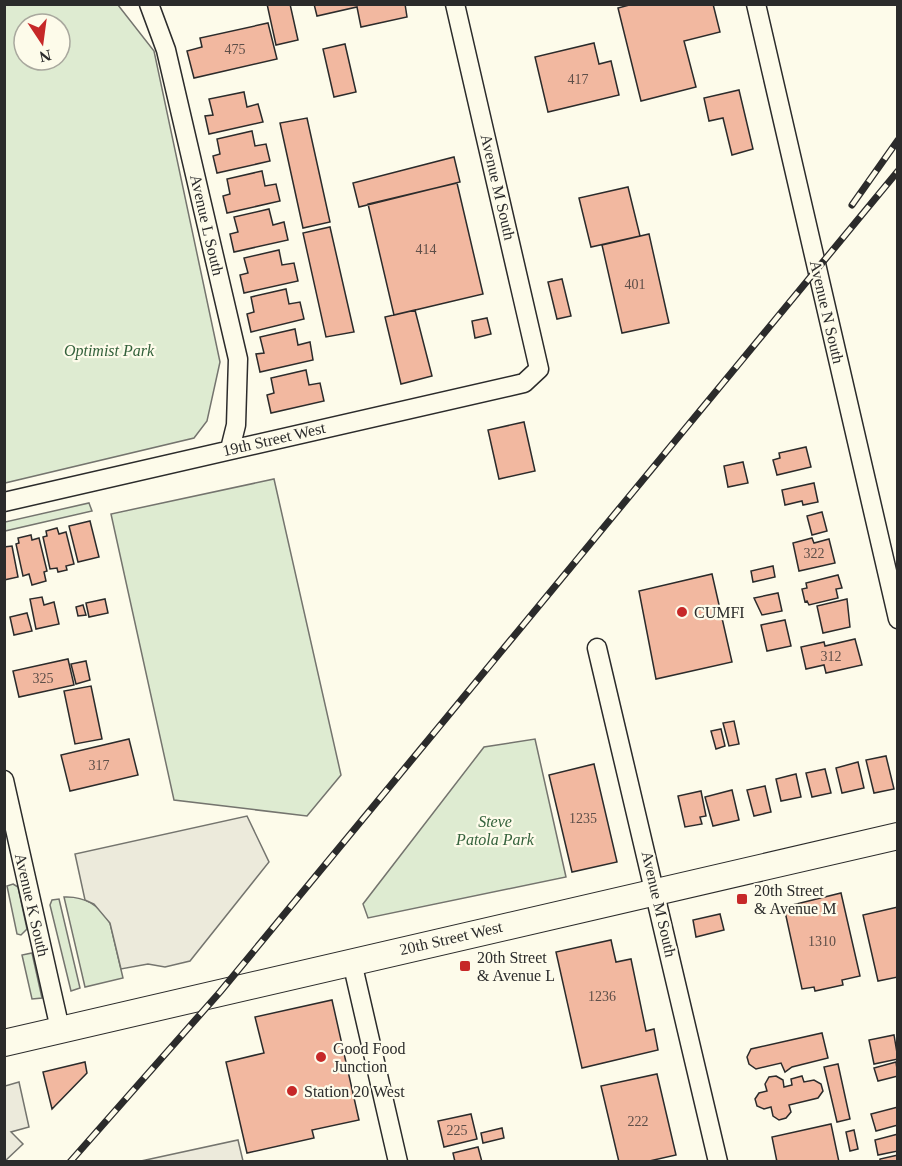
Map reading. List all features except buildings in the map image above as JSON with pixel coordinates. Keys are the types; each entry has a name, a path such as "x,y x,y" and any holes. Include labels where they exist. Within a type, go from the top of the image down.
{"main road":[{"name":"20th Street West","path":"4,1043 897,836"}],"street":[{"name":"Avenue L South","path":"149,4 166,50 238,358 236,425 230,449"},
{"name":"Avenue M South","path":"456,4 539,369"},
{"name":"Avenue N South","path":"756,4 897,619"},
{"name":"19th Street West","path":"4,502 524,383 539,369"},
{"name":"Avenue M South","path":"597,648 718,1161"},
{"name":"Avenue K South","path":"4,780 60,1029"},
{"path":"352,962 398,1161"}],"green space":[{"name":"Optimist Park","path":"5,4 118,5 154,51 220,362 207,421 194,438 5,483"},
{"path":"274,479 341,775 307,816 174,800 111,514"},
{"path":"89,503 92,511 5,531 5,522"},
{"name":"Steve Patola Park","path":"535,739 566,877 368,918 363,904 484,747"},
{"path":"13,884 18,887 27,929 21,935 17,934 7,886"},
{"path":"64,897 85,900 106,917 110,923 123,978 85,987"},
{"path":"59,899 80,988 71,991 50,905 52,900"},
{"path":"32,953 42,998 32,999 22,955"}],"shaded area":[{"path":"247,816 269,862 190,961 165,967 148,964 121,969 110,923 94,904 85,900 75,854"},
{"path":"19,1082 29,1127 11,1132 23,1144 5,1161 5,1086"},
{"path":"238,1140 243,1161 141,1161"}],"railway":[{"path":"852,205 898,140"},
{"path":"70,1162 220,992 898,171"}],"place":[{"name":"CUMFI","path":"682,612"},
{"name":"20th Street & Avenue M","path":"742,899"},
{"name":"20th Street & Avenue L","path":"465,966"},
{"name":"Good Food Junction","path":"321,1057"},
{"name":"Station 20 West","path":"292,1091"}]}
